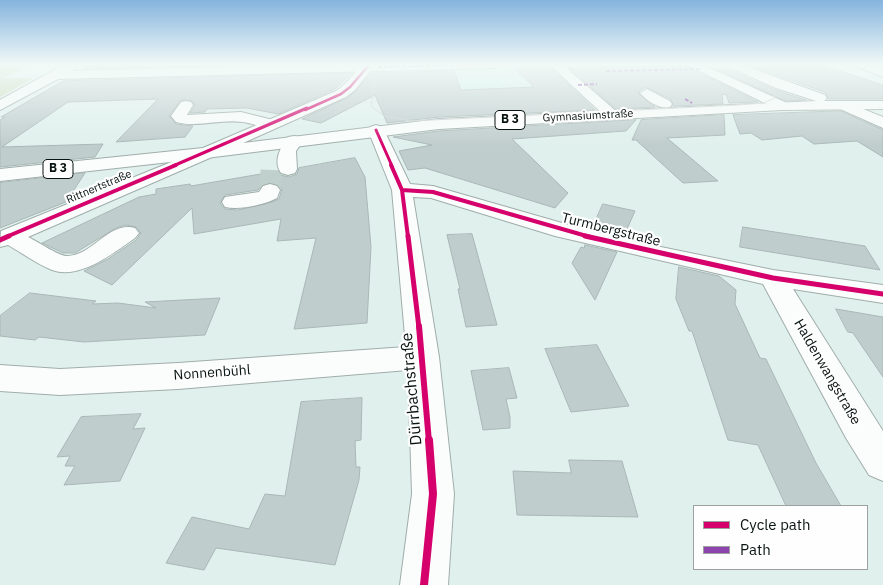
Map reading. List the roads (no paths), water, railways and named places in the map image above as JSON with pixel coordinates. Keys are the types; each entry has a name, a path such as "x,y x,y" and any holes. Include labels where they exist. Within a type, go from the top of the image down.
{"street":[{"path":"0,106 27,91"},
{"path":"206,153 344,91"},
{"path":"586,91 612,115"},
{"path":"750,91 782,106 794,98 788,91"},
{"path":"801,91 843,105 883,123"},
{"path":"647,93 665,104"},
{"path":"186,105 179,116 181,119 242,117 271,124"},
{"path":"721,109 738,105"},
{"name":"Gymnasiumstraße","path":"206,153 279,161 315,138 439,124 782,106 882,105"},
{"path":"288,117 285,127 297,134 315,138"},
{"path":"376,130 402,190"},
{"name":"B 3","path":"0,175 206,153"},
{"name":"Rittnertstraße","path":"4,238 206,153"},
{"path":"233,202 264,197 270,194 279,161"},
{"path":"116,163 136,169 136,175 124,187"},
{"name":"Turmbergstraße","path":"402,190 433,192 563,231 656,253 774,278 883,294"},
{"name":"Dürrbachstraße","path":"402,190 423,357 433,494 424,585"},
{"path":"4,238 60,264 84,261 127,233"},
{"name":"Haldenwangstraße","path":"774,278 858,428 883,463"},
{"name":"Nonnenbühl","path":"0,378 60,382 178,376 423,357"}],"tunnel":[{"path":"270,190 271,170"}],"tram line":[{"path":"373,91 371,106 384,116 411,121 763,103 775,98 773,91"}]}
